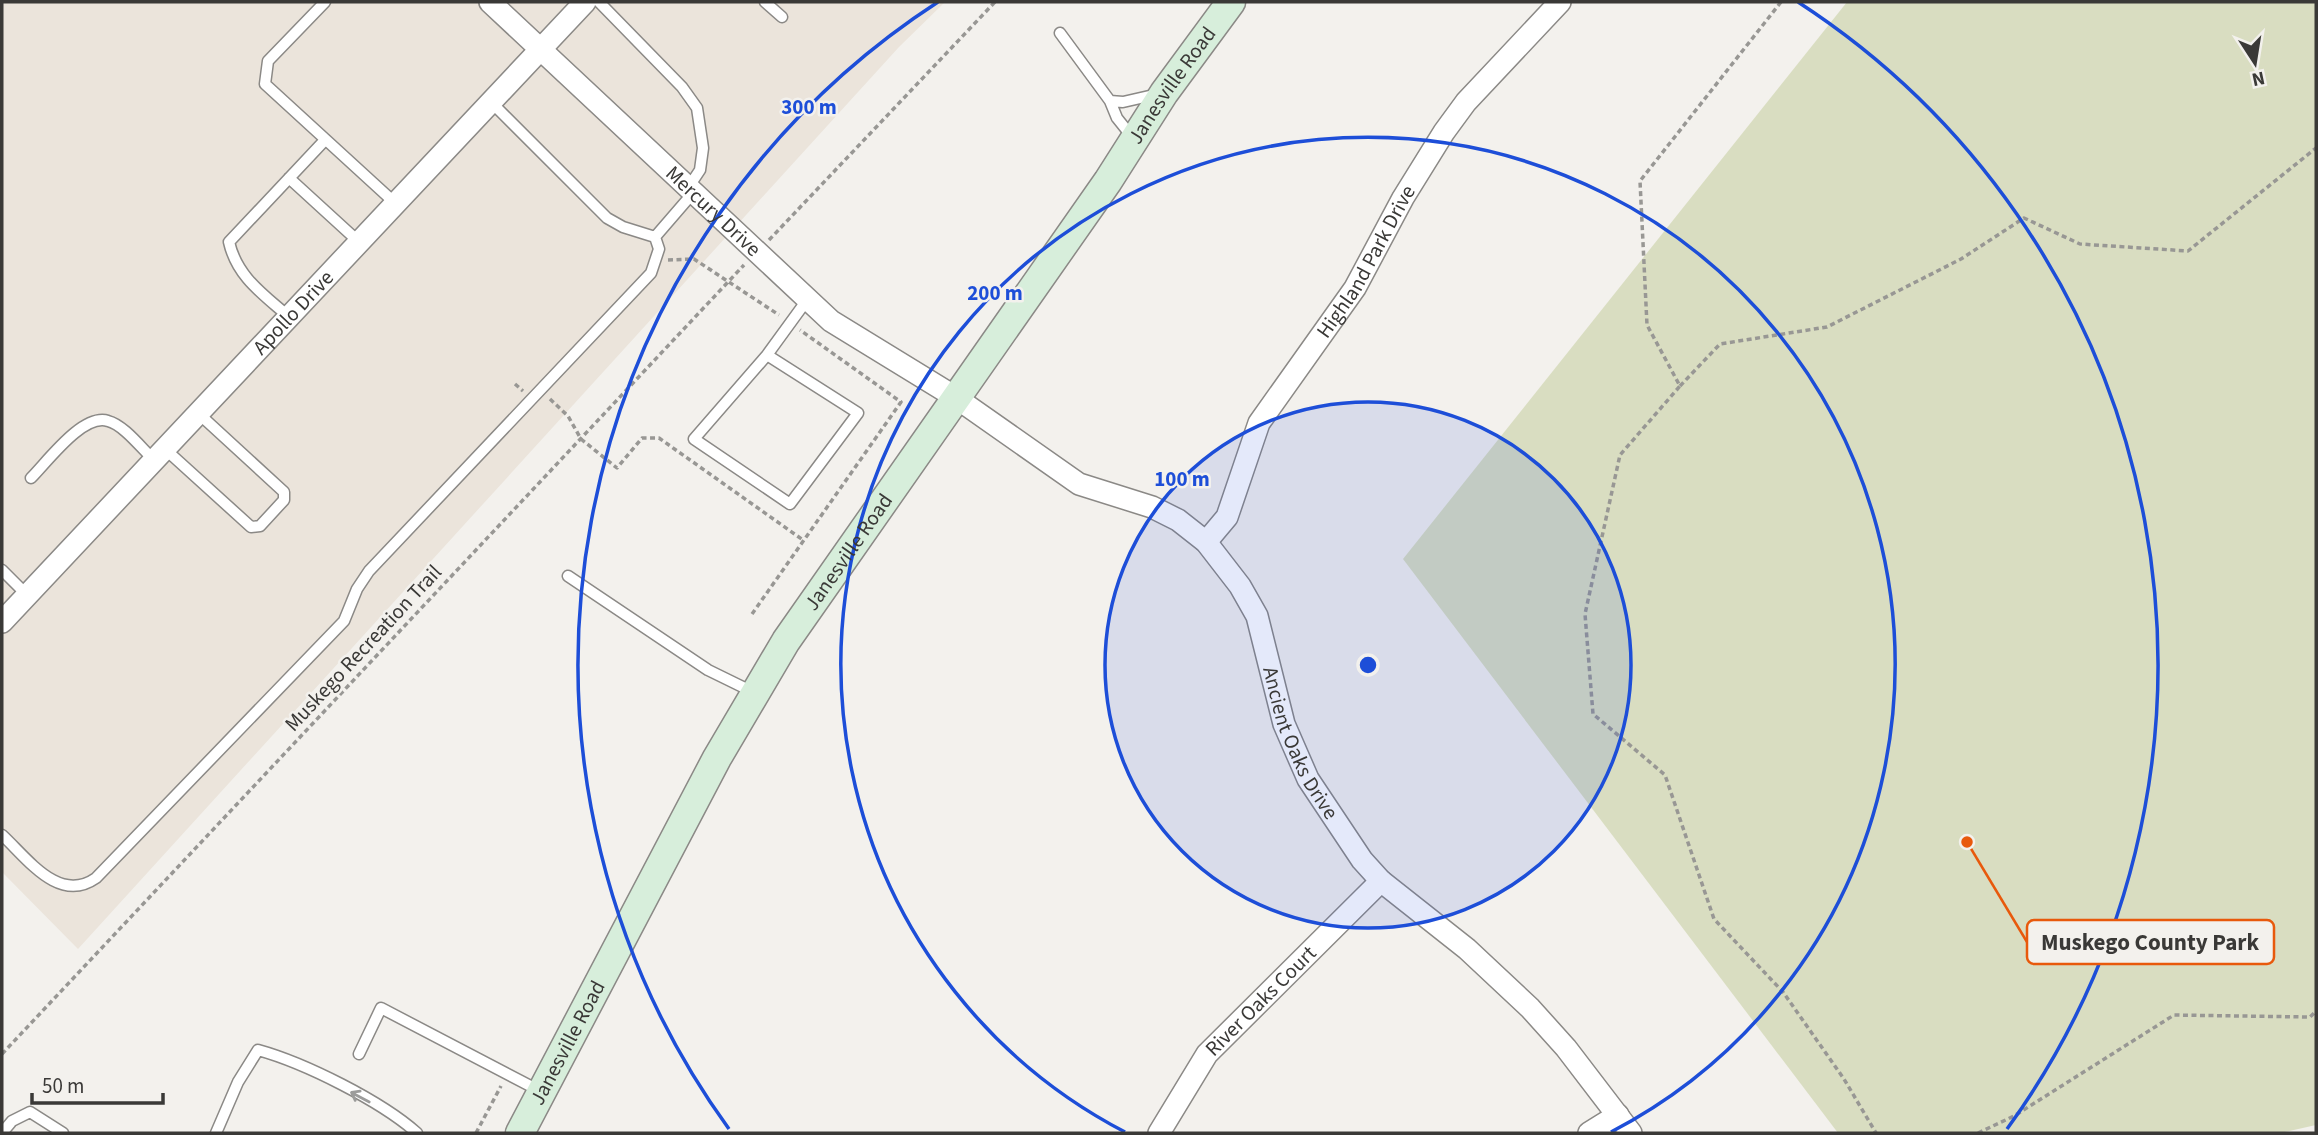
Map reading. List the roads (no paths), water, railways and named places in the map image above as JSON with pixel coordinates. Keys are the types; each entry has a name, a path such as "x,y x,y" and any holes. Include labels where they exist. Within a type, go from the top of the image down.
{"main road":[{"name":"Janesville Road","path":"520,1133 717,758 755,693 821,589 1135,142 1164,93 1231,2"}],"street":[{"name":"Mercury Drive","path":"490,2 831,321 955,397"},
{"name":"Apollo Drive","path":"2,622 586,2"},
{"name":"Highland Park Drive","path":"1206,542 1227,517 1259,423 1281,388 1311,352 1355,288 1403,198 1444,132 1475,92 1560,2"},
{"name":"Ancient Oaks Drive","path":"955,397 1079,484 1152,507 1178,520 1206,542 1240,586 1256,616 1284,724 1308,779 1362,860 1381,881 1467,949 1531,1008 1566,1048 1631,1133"},
{"name":"River Oaks Court","path":"1159,1133 1207,1054 1381,881"},
{"path":"1589,1133 1618,1115"}],"lane":[{"path":"325,2 268,61 265,84 395,203"},
{"path":"599,2 682,87 696,108 703,148 700,170 691,190 654,237"},
{"path":"765,2 782,17"},
{"path":"1060,33 1106,91 1117,118 1135,142"},
{"path":"1110,101 1123,102 1164,93"},
{"path":"2,835 54,883 71,887 85,886 96,878 344,621 357,589 369,571 651,274 659,249 654,237 623,227 607,218 491,102"},
{"path":"289,317 241,273 233,261 229,242 325,140"},
{"path":"289,178 359,242"},
{"path":"768,355 858,413 790,504 694,439 768,355 807,300"},
{"path":"31,478 82,425 97,419 110,421 159,454 251,527 260,526 284,500 284,492 198,413"},
{"path":"2,570 27,595"},
{"path":"568,576 688,657 755,693"},
{"path":"359,1054 381,1008 543,1092"},
{"path":"218,1132 258,1050 285,1057 399,1117 417,1133"},
{"path":"2,1133 12,1121 30,1112 63,1133"}],"place":[{"name":"Muskego County Park","path":"1967,842"}]}
